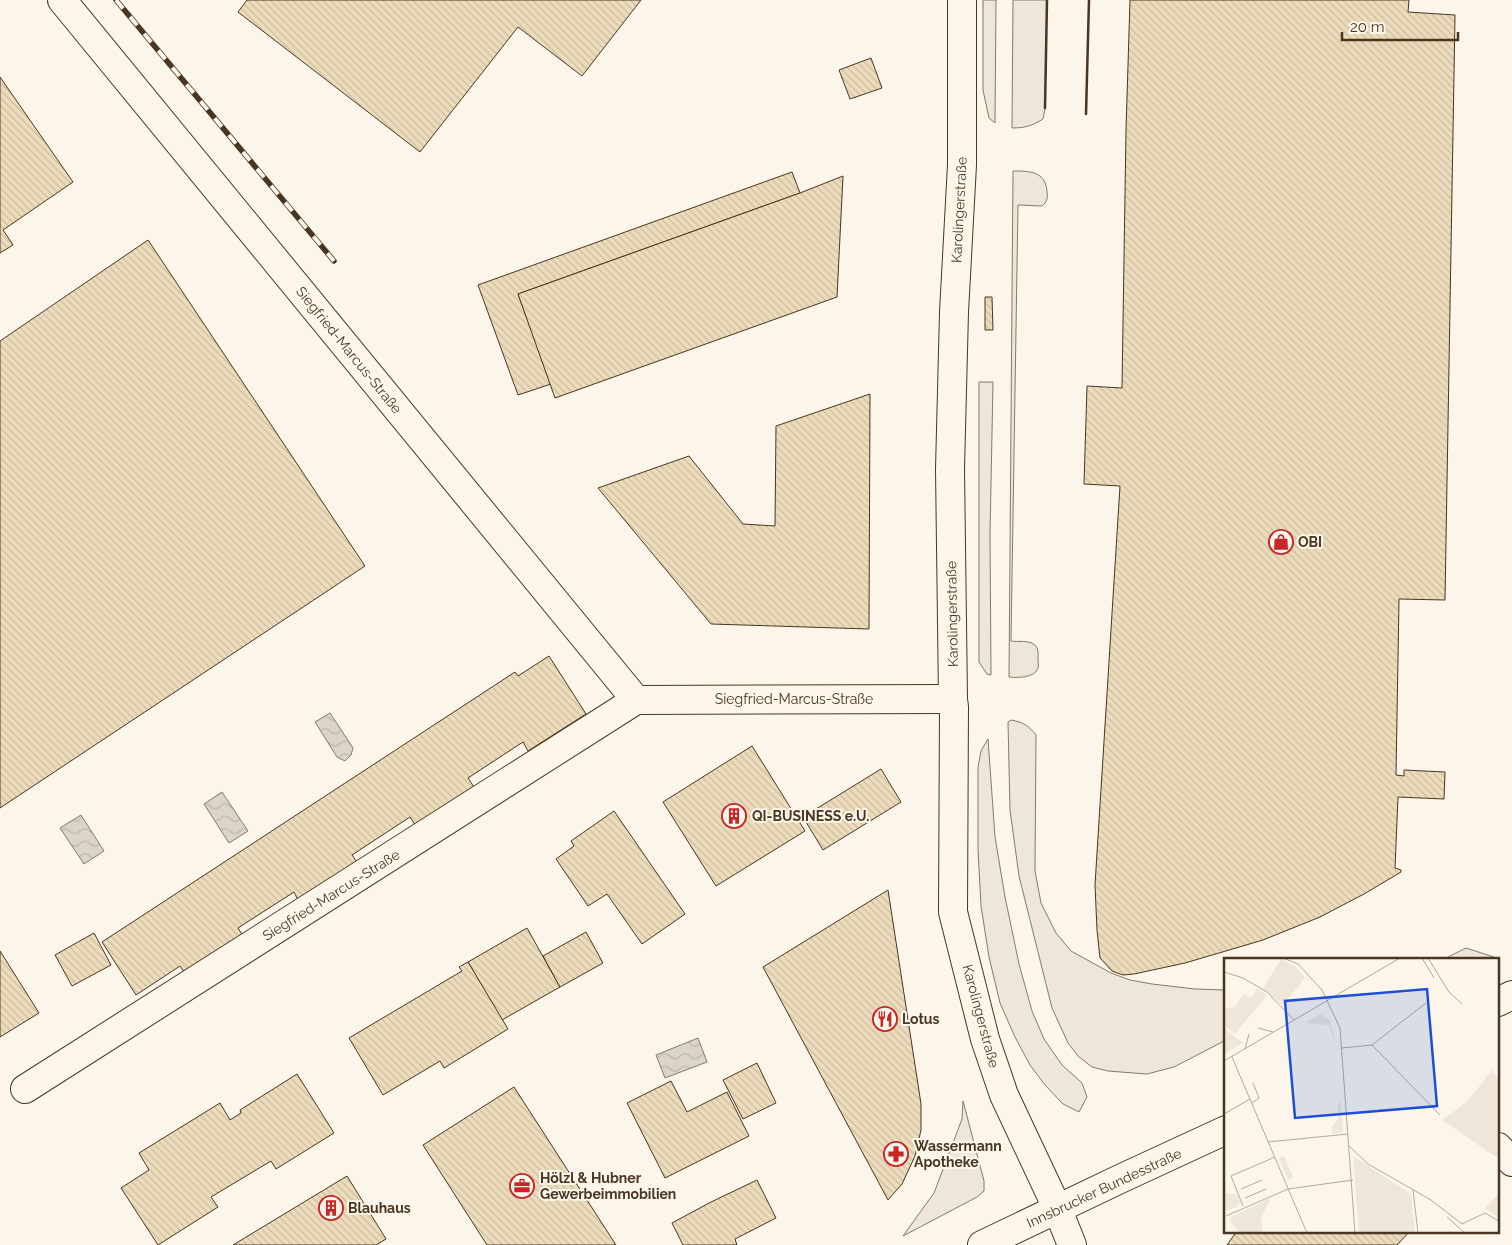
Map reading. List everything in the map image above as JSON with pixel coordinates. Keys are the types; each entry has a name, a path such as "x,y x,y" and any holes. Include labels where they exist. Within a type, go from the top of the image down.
{"street":[{"name":"Siegfried-Marcus-Straße","path":"62,0 636,700"},
{"name":"Karolingerstraße","path":"962,0 962,165 954,312 950,470 952,699 954,707 953,912 985,1039 1004,1095 1058,1210 1072,1245"},
{"name":"Siegfried-Marcus-Straße","path":"25,1089 636,700 952,699"},
{"path":"1500,1001 1512,995"},
{"name":"Innsbrucker Bundesstraße","path":"982,1245 1224,1131"},
{"path":"1500,1149 1512,1162"}],"shaded area":[{"path":"983,0 996,0 995,123 989,118 983,90"},
{"path":"1013,0 1047,0 1045,109 1043,119 1020,128 1012,128"},
{"path":"1013,171 1031,172 1040,176 1046,185 1047,196 1042,206 1018,205 1011,641 1033,643 1038,650 1038,668 1033,674 1025,677 1009,677"},
{"path":"979,382 993,382 990,535 991,675 987,674 979,662"},
{"path":"1011,720 1019,722 1031,729 1036,735 1035,871 1041,903 1056,933 1071,951 1111,973 1130,980 1195,989 1224,990 1224,1041 1174,1067 1147,1074 1108,1071 1092,1067 1078,1056 1068,1043 1052,1008 1019,876 1010,810 1008,722"},
{"path":"988,739 995,837 1019,964 1032,1011 1044,1039 1062,1065 1082,1083 1087,1097 1079,1112 1063,1104 1030,1065 1000,1003 989,957 981,906 978,850 978,767 981,751"},
{"path":"1466,948 1494,957 1494,958 1446,958"},
{"path":"963,1101 984,1181 984,1191 977,1197 903,1236 934,1193 962,1119"}],"water":[{"path":"330,713 353,748 351,755 345,761 337,757 315,722"},
{"path":"222,792 248,831 229,843 204,804"},
{"path":"81,815 104,851 84,864 60,828"},
{"path":"698,1038 707,1062 665,1078 656,1055"}],"building":[{"path":"247,0 641,0 582,76 518,27 420,152 238,12"},
{"name":"OBI","path":"1130,0 1409,0 1408,12 1455,15 1445,600 1399,599 1396,775 1404,776 1404,770 1445,772 1444,799 1398,797 1395,868 1401,870 1401,872 1364,894 1320,917 1263,940 1185,963 1123,975 1112,971 1100,958 1095,885 1120,486 1084,484 1087,386 1122,388"},
{"path":"871,58 882,88 850,99 839,70"},
{"path":"0,77 73,182 3,230 13,245 0,253"},
{"path":"792,172 800,193 518,294 551,384 518,395 478,285"},
{"path":"843,176 837,297 555,398 518,294"},
{"path":"148,240 365,566 0,808 0,341"},
{"path":"985,297 992,297 993,330 985,330"},
{"path":"870,394 869,629 711,624 598,488 689,456 743,524 775,526 776,426"},
{"path":"549,656 586,714 528,751 523,742 468,778 474,787 415,825 410,817 352,855 357,862 298,900 294,892 238,928 243,936 185,973 180,966 136,995 102,942 515,672 518,676"},
{"name":"QI-BUSINESS e.U.","path":"752,746 805,831 716,886 663,802"},
{"path":"881,769 901,802 823,850 803,817"},
{"path":"614,811 685,914 642,944 607,894 588,906 556,859 574,846 571,841"},
{"path":"888,890 921,1104 921,1130 915,1156 902,1184 888,1200 763,967"},
{"path":"527,928 560,987 502,1020 468,962"},
{"path":"586,932 603,963 560,987 543,956"},
{"path":"94,933 111,965 72,986 55,955"},
{"path":"0,951 39,1013 0,1037"},
{"path":"468,962 508,1029 444,1068 440,1061 383,1095 349,1038 462,971 459,967"},
{"path":"757,1063 776,1103 743,1119 723,1080"},
{"path":"297,1074 334,1133 276,1169 271,1161 211,1197 218,1207 158,1245 121,1188 149,1170 139,1153 220,1103 230,1120 241,1113 240,1110"},
{"path":"671,1081 687,1112 727,1092 749,1136 665,1178 627,1103"},
{"path":"514,1087 616,1245 487,1245 423,1145"},
{"name":"Blauhaus","path":"347,1176 386,1239 376,1245 233,1245"},
{"path":"757,1180 776,1218 735,1239 737,1245 683,1245 672,1223"},
{"path":"1236,1232 1409,1232 1397,1245 1227,1245"}],"railway":[{"path":"116,0 334,261"}],"wall":[{"path":"1045,108 1047,0"},
{"path":"1086,114 1089,0"}],"place":[{"name":"OBI","path":"1281,542"},
{"name":"QI-BUSINESS e.U.","path":"734,816"},
{"name":"Lotus","path":"885,1019"},
{"name":"Wassermann Apotheke","path":"896,1154"},
{"name":"Hölzl & Hubner Gewerbeimmobilien","path":"522,1186"},
{"name":"Blauhaus","path":"331,1208"}]}
